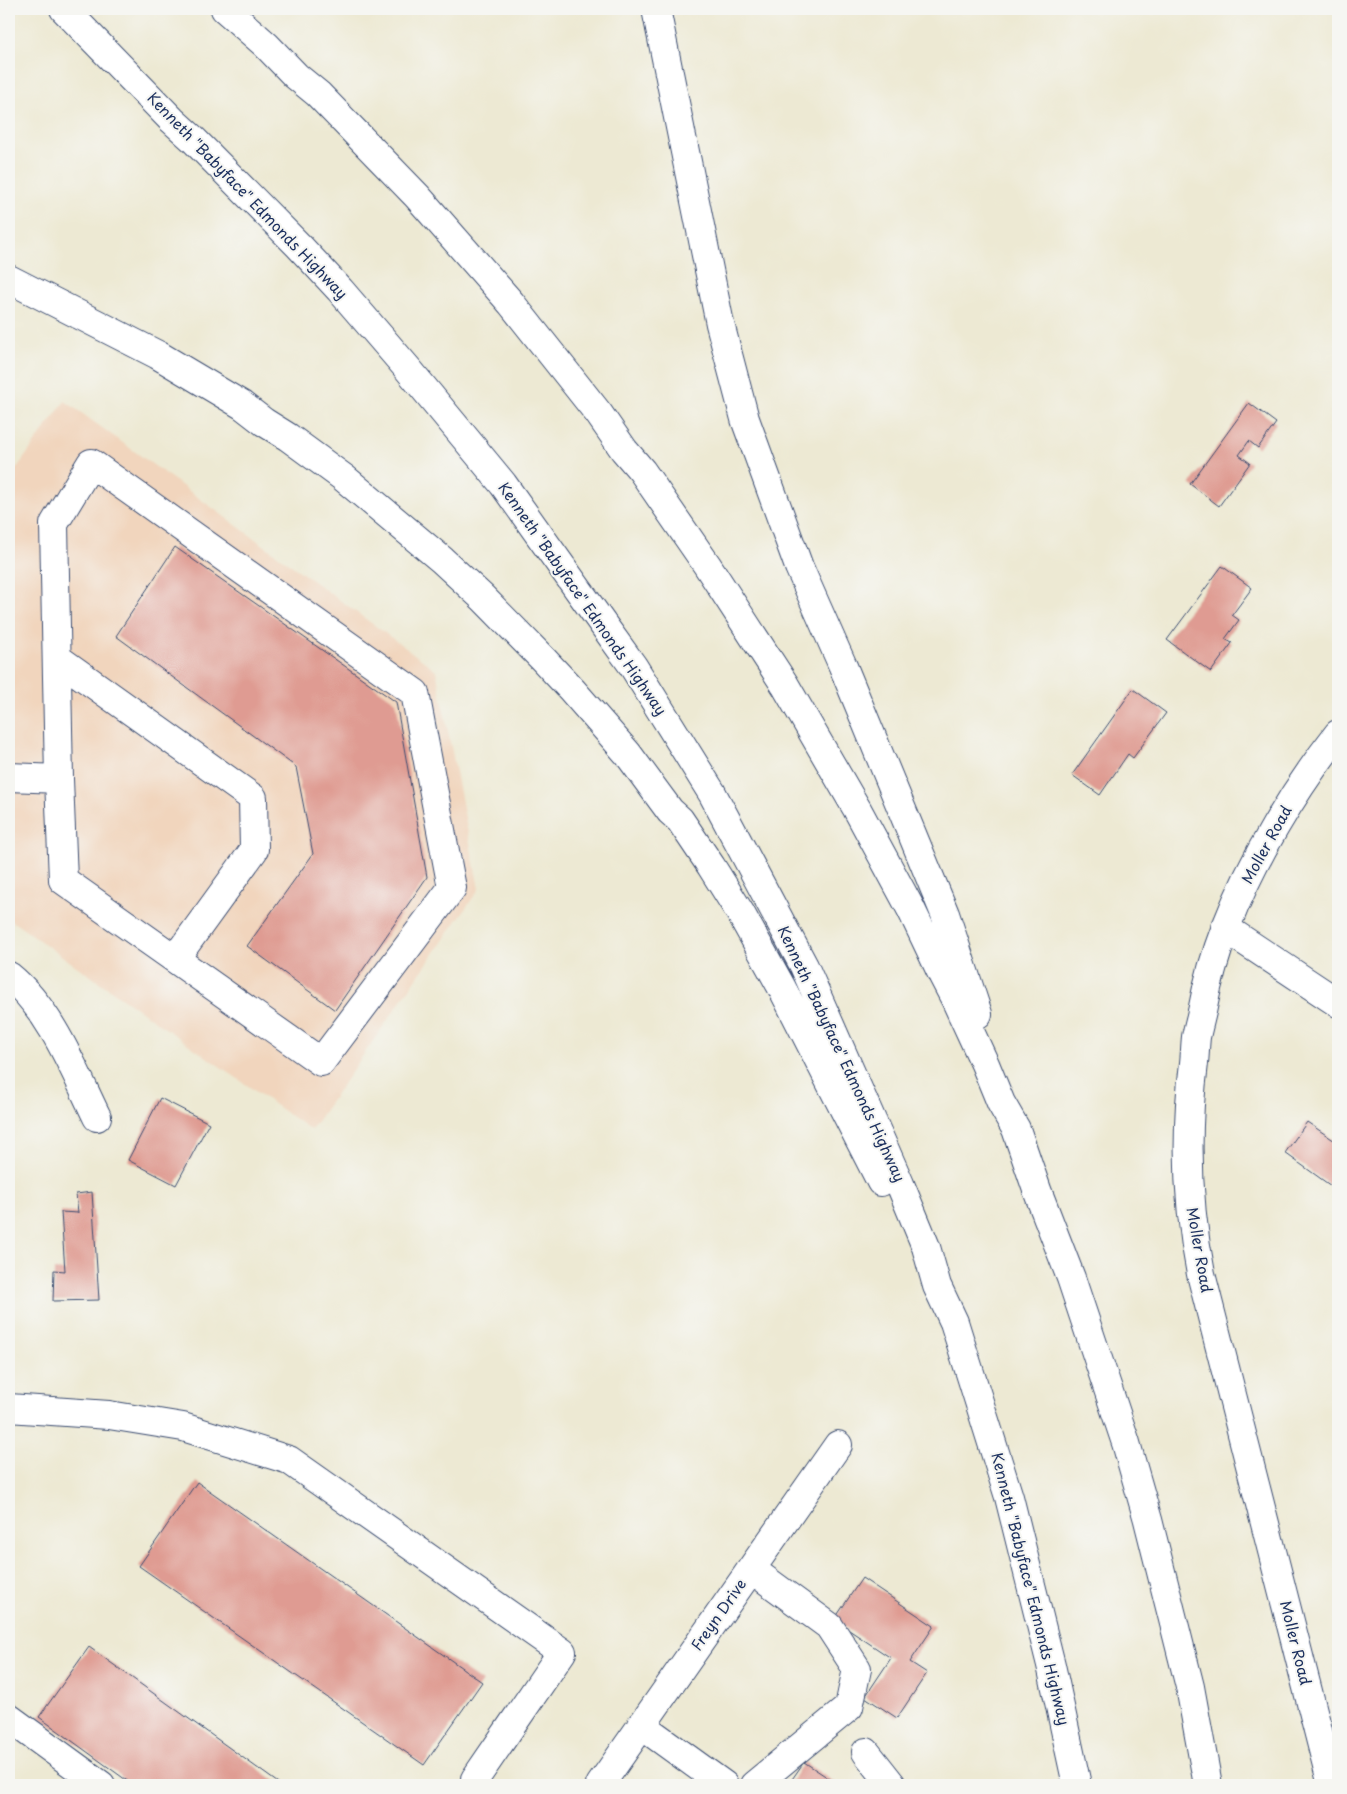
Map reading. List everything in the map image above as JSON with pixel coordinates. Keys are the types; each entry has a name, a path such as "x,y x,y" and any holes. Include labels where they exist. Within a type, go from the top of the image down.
{"main road":[{"name":"Kenneth \"Babyface\" Edmonds Highway","path":"64,9 299,246 340,290 503,484 633,666 712,794 804,966 900,1184 926,1247 937,1286 954,1322 1009,1497 1051,1664 1077,1785"},
{"path":"225,9 266,45 296,76 318,94 417,196 511,303 600,414 624,450 642,470 708,564 822,747 911,909 942,974 956,998 1001,1104 1016,1129"},
{"path":"656,9 720,324 745,419 799,567 842,664 945,914 1037,1190 1072,1278 1126,1443 1190,1687 1208,1785"},
{"path":"9,279 158,355 242,405 295,442 388,514 442,560 483,598 572,690 628,754 670,811 680,820 741,914 802,1025 937,1286"},
{"path":"91,462 415,693 452,888 321,1062 64,880 59,778 57,658 54,524 91,462"},
{"path":"57,658 253,798 254,850 175,959"},
{"name":"Moller Road","path":"1332,1785 1208,1302 1192,1219 1188,1148 1191,1078 1196,1037 1205,995 1225,928 1270,838 1296,794 1338,734"},
{"path":"9,777 59,778"},
{"path":"1225,928 1338,1003"},
{"path":"9,976 37,1006 65,1049 97,1117"},
{"path":"9,1408 109,1415 183,1427 289,1460 562,1652 475,1779"},
{"name":"Freyn Drive","path":"600,1785 838,1445"},
{"path":"751,1569 829,1626 858,1669 849,1707 754,1785"},
{"path":"9,1718 101,1785"},
{"path":"641,1725 724,1785"},
{"path":"866,1752 892,1785"}],"shaded area":[{"path":"65,401 436,670 479,889 311,1130 9,919 9,479"}],"building":[{"path":"1249,403 1276,423 1258,448 1249,441 1239,455 1250,463 1219,506 1190,484"},
{"path":"175,547 396,702 427,877 335,1010 247,946 313,854 296,767 116,636"},
{"path":"1222,566 1252,588 1232,615 1239,620 1225,639 1232,643 1211,672 1167,640"},
{"path":"1133,689 1166,713 1133,758 1128,754 1100,795 1072,775"},
{"path":"160,1098 209,1123 176,1185 128,1160"},
{"path":"1307,1122 1338,1143 1338,1191 1285,1153"},
{"path":"92,1192 99,1300 53,1301 54,1270 65,1271 61,1212 78,1213 76,1194"},
{"path":"197,1482 482,1682 424,1765 139,1566"},
{"path":"862,1578 934,1626 910,1662 927,1673 897,1718 865,1697 891,1658 834,1620"},
{"path":"89,1647 281,1785 133,1785 39,1717"},
{"path":"804,1762 839,1785 788,1785"}]}
